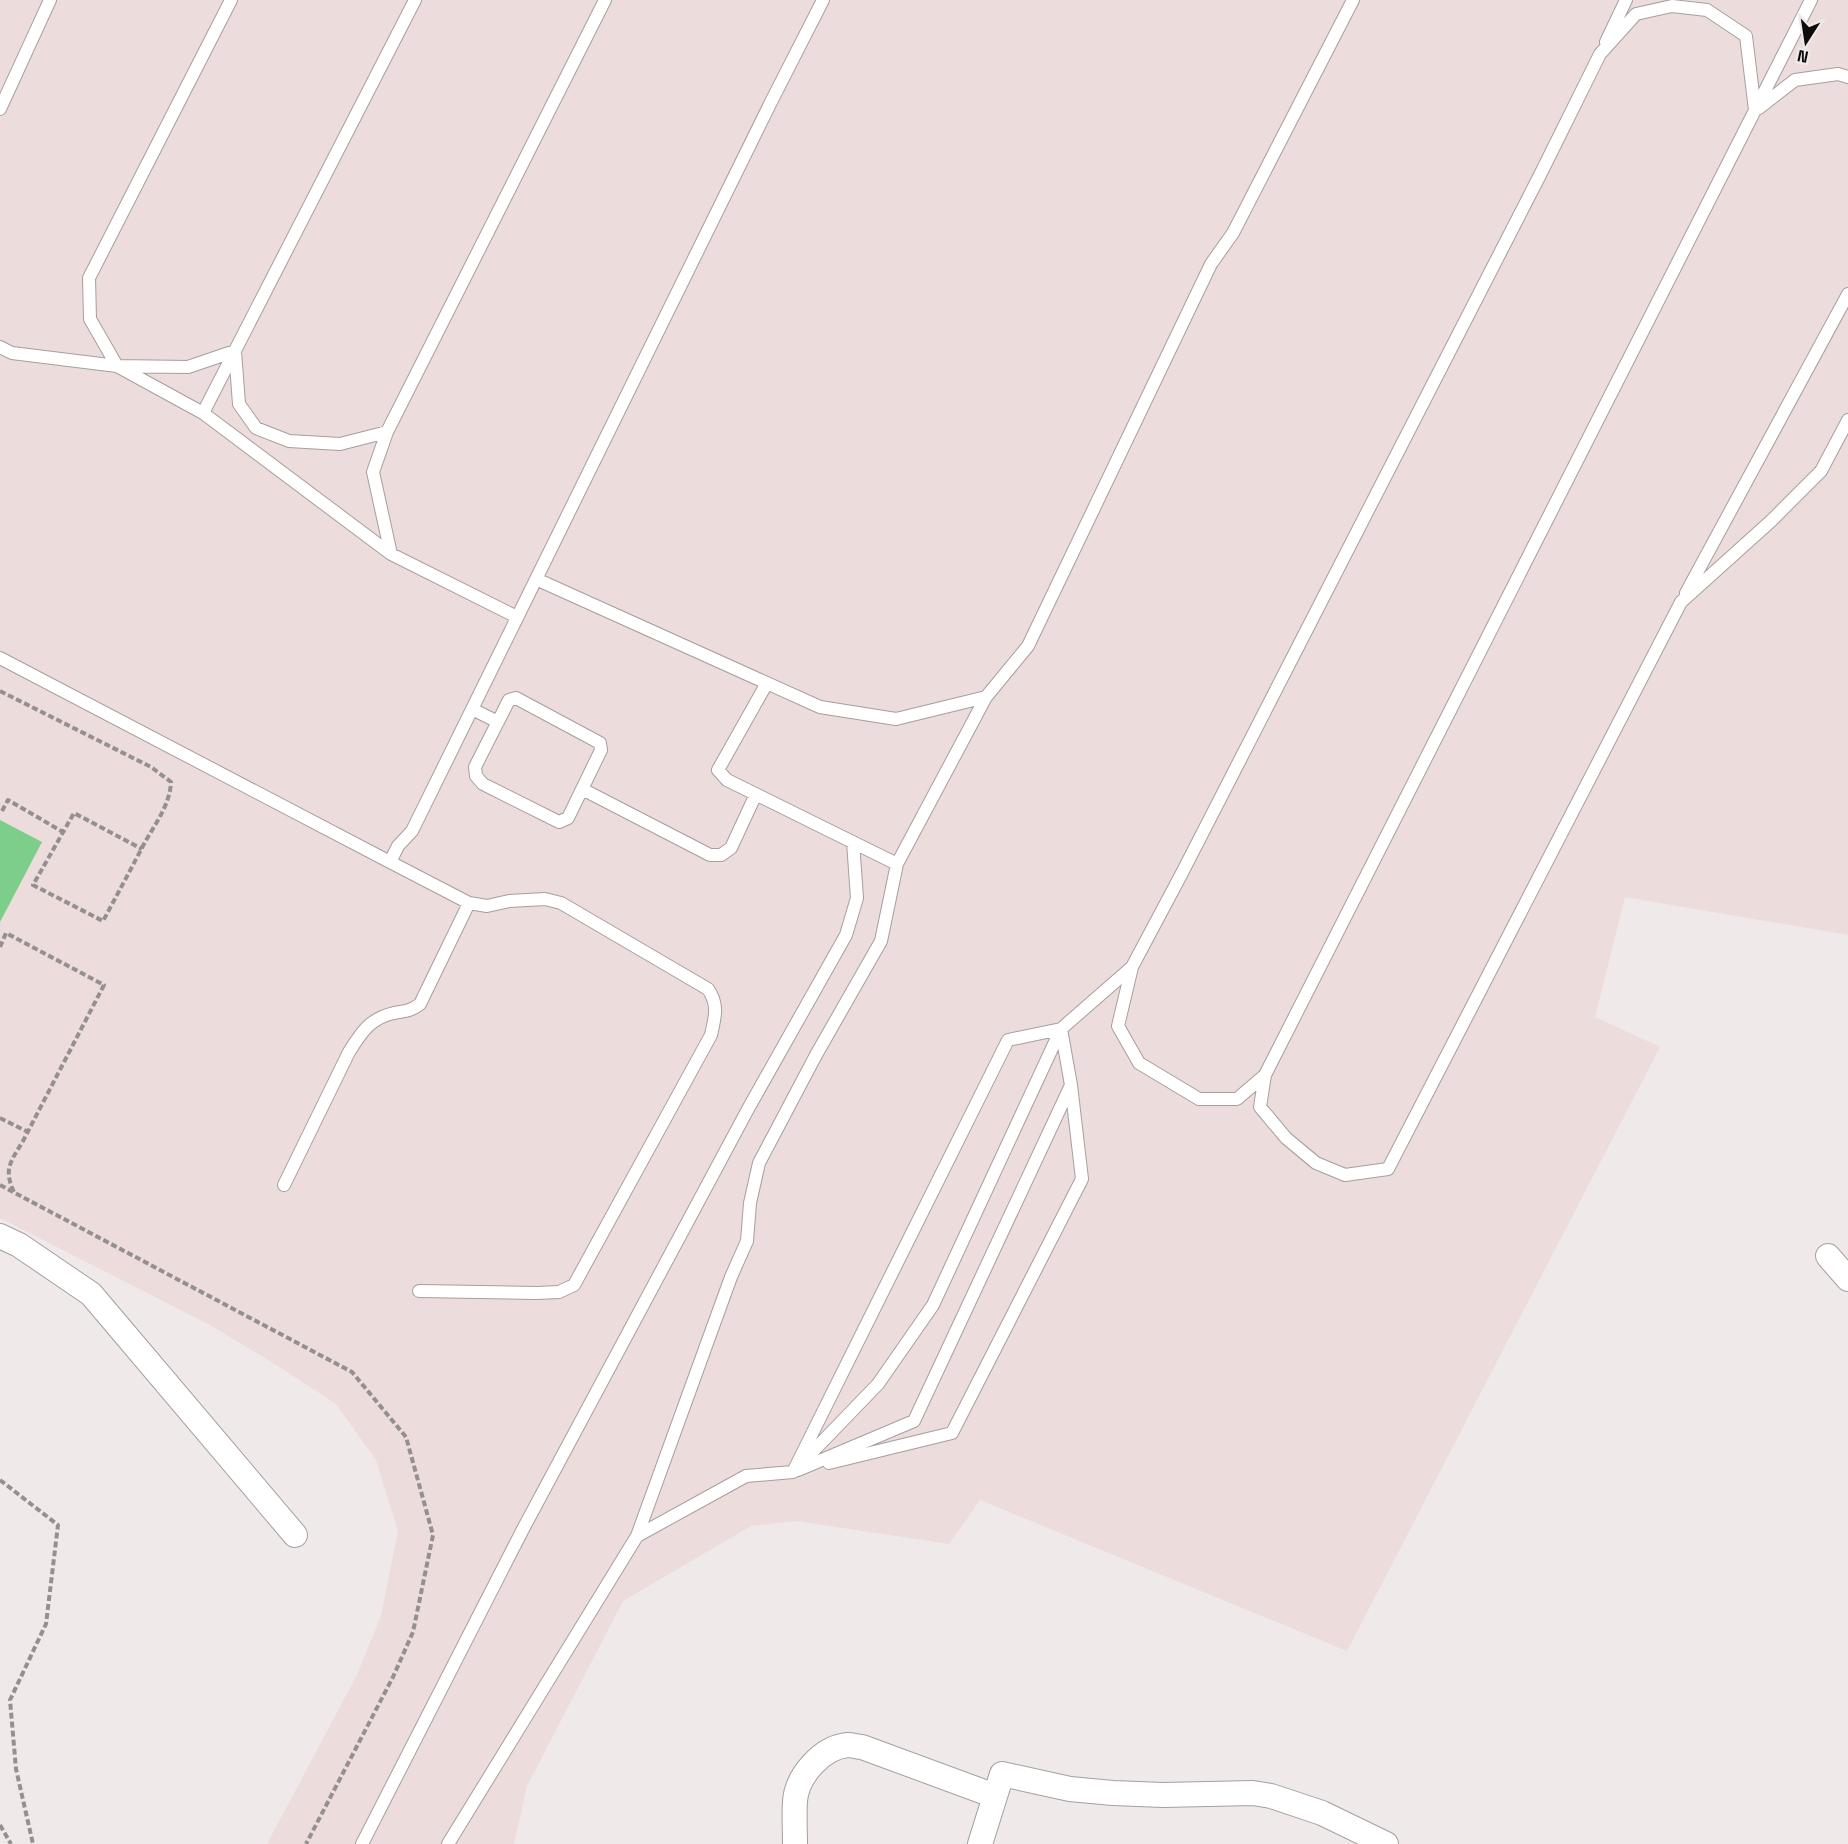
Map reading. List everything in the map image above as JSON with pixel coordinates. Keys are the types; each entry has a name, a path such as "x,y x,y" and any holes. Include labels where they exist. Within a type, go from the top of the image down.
{"street":[{"path":"0,1236 19,1245 91,1293 296,1535"},
{"path":"1828,1256 1848,1279"},
{"path":"795,1844 795,1798 804,1776 812,1763 835,1749 847,1745 862,1747 995,1796"},
{"path":"980,1844 1002,1774 1070,1789 1113,1793 1163,1795 1253,1793 1298,1804 1386,1844"}],"lane":[{"path":"0,109 50,0"},
{"path":"231,0 88,278 90,319 117,366 203,414 391,554 517,617"},
{"path":"203,414 415,0"},
{"path":"391,554 374,472 387,432 605,0"},
{"path":"390,862 398,846 412,831 760,123 823,0"},
{"path":"448,1844 637,1536 727,1288 747,1241 750,1203 759,1163 816,1055 881,941 897,864 986,697 1028,646 1211,264 1233,233 1353,0"},
{"path":"1265,1075 1237,1099 1200,1099 1139,1063 1118,1026 1132,967 1534,186 1626,0"},
{"path":"1811,0 1265,1075 1260,1107 1286,1138 1316,1163 1345,1175 1388,1169 1682,602 1848,294"},
{"path":"1600,54 1636,14 1672,6 1707,10 1746,36 1755,110"},
{"path":"1755,110 1795,80 1838,74 1848,77"},
{"path":"0,347 12,353 117,366 188,367 235,351"},
{"path":"235,351 239,404 256,428 289,441 340,444 387,432"},
{"path":"1682,602 1771,521 1821,471 1848,420"},
{"path":"536,579 820,707 896,719 986,697"},
{"path":"0,658 469,903 487,906 510,901 545,899 561,903 708,989 715,999 716,1013 706,1044 574,1285 559,1292 419,1291"},
{"path":"766,683 718,770 727,780 897,864"},
{"path":"516,698 600,743 601,750 582,789 568,818 560,822 483,784 476,776 476,767 508,700 516,698"},
{"path":"472,709 498,722"},
{"path":"582,789 710,855 721,855 731,848 756,794"},
{"path":"362,1844 522,1531 748,1109 846,935 857,898 853,842"},
{"path":"284,1185 361,1032 379,1017 395,1012 410,1011 420,1004 469,903"},
{"path":"793,1472 878,1384 933,1305 1061,1029 1132,967"},
{"path":"637,1536 746,1476 793,1472 952,1433 1082,1179 1071,1085 1061,1029"},
{"path":"793,1472 1008,1040 1061,1029"},
{"path":"793,1472 914,1421 1071,1085"}],"path":[{"path":"0,691 151,767 171,782 171,793 142,849 103,921 33,885 74,813 142,849"},
{"path":"2,811 8,800 63,832"},
{"path":"0,947 6,933 105,985 9,1164 8,1179 14,1193"},
{"path":"0,1118 28,1132"},
{"path":"0,1185 352,1372 406,1437 433,1535 413,1632 393,1677 306,1844"},
{"path":"0,1480 58,1525 46,1624 10,1700 16,1769 33,1844"},
{"path":"0,1825 11,1844"}],"shaded area":[{"path":"0,0 1848,0 1848,935 1625,897 1595,1017 1660,1047 1347,1651 980,1500 949,1544 797,1521 751,1526 623,1601 527,1786 514,1844 267,1844 357,1675 381,1616 398,1531 376,1460 336,1404 278,1366 210,1325 0,1218"}],"building":[{"path":"0,820 42,842 0,922"}]}
